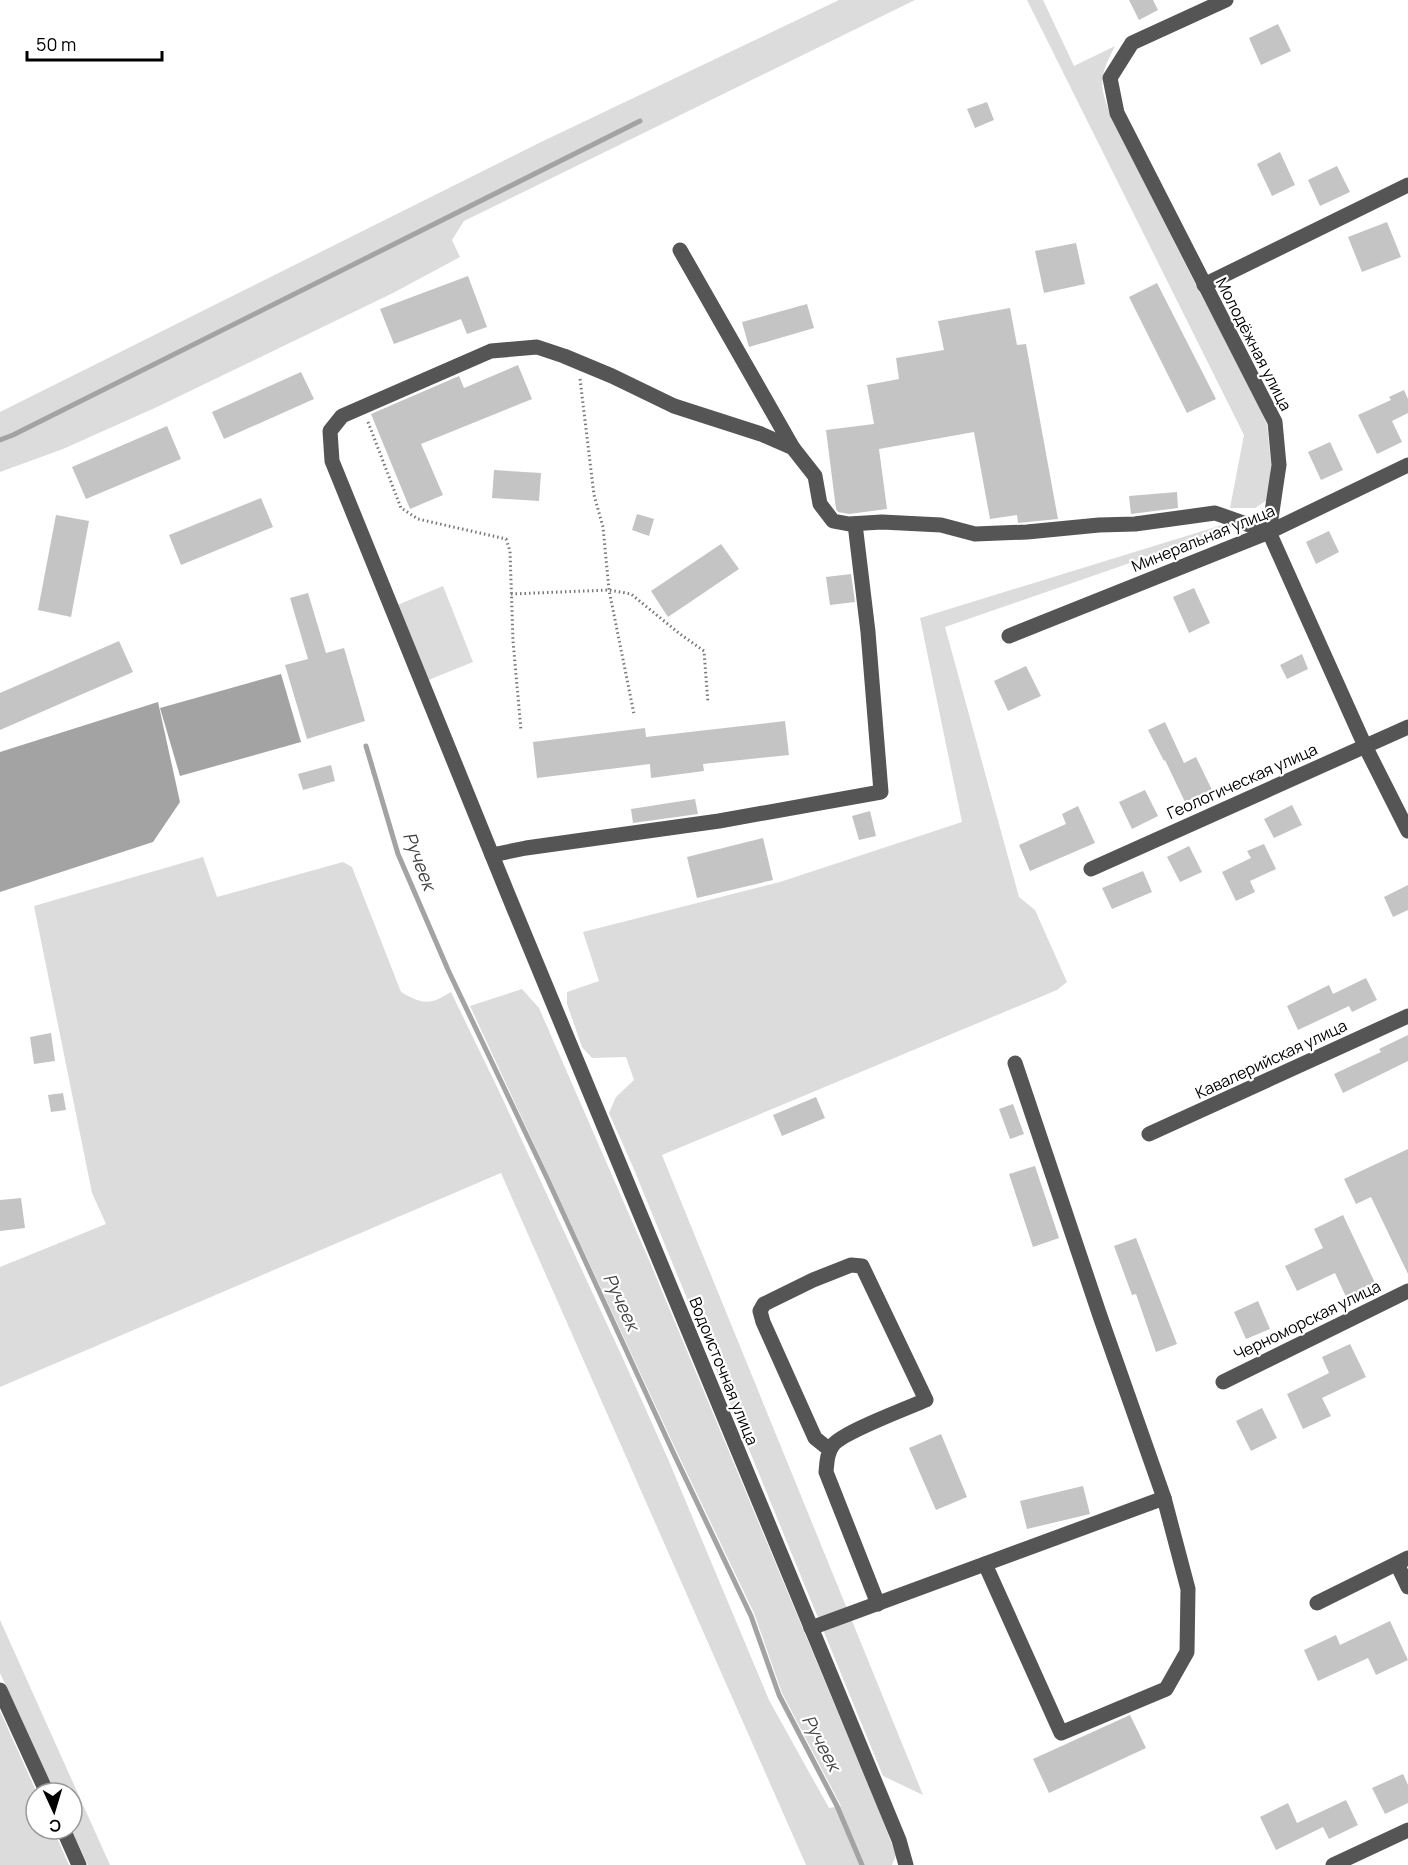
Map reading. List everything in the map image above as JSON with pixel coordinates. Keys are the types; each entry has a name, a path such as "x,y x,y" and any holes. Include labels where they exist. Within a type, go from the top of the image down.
{"street":[{"name":"Молодёжная улица","path":"1226,0 1132,43 1110,78 1117,113 1275,422 1279,465 1269,532"},
{"path":"1204,285 1408,185"},
{"path":"680,250 793,448 814,476 820,504 834,521 855,524 882,522 941,525 975,534 1135,524 1215,513 1269,532 1365,746 1408,831"},
{"name":"Водоисточная улица","path":"793,448 761,434 674,406 612,376 537,347 491,351 342,416 330,431 332,461 507,892 899,1840 906,1865"},
{"name":"Минеральная улица","path":"1009,636 1269,532 1408,465"},
{"path":"492,855 526,848 719,821 881,792 868,632 855,524"},
{"name":"Геологическая улица","path":"1091,869 1408,727"},
{"name":"Кавалерийская улица","path":"1149,1134 1408,1016"},
{"path":"985,1564 1061,1732 1166,1689 1187,1652 1188,1589 1164,1498 1015,1063"},
{"path":"830,1450 814,1438 760,1311 765,1304 813,1280 851,1265 862,1266 926,1400 850,1432 834,1443 830,1450 827,1455 826,1472 878,1604"},
{"name":"Черноморская улица","path":"1222,1382 1408,1291"},
{"path":"811,1628 1164,1498"},
{"path":"1317,1604 1402,1561 1408,1587"},
{"path":"0,1690 41,1781"},
{"path":"1333,1865 1408,1830"},
{"path":"68,1841 79,1865"}],"path":[{"path":"578,362 594,495 603,527 609,590 634,714"},
{"path":"362,408 401,508 418,519 506,539 510,551 513,641 521,730"},
{"path":"511,594 609,590 631,594 704,651 708,703"}],"shaded area":[{"path":"839,0 915,0 464,221 452,240 460,257 393,293 157,407 63,449 0,472 0,412 539,143"},
{"path":"1027,0 1043,0 1074,66 1115,46 1102,82 1112,119 1201,295 1253,390 1267,425 1271,463 1269,499 1255,508 1230,508 1244,435"},
{"path":"1222,525 1231,528 945,627 1019,897 1035,910 1067,982 1057,990 662,1155 923,1795 883,1776 609,1113 616,1097 634,1080 626,1057 592,1058 582,1047 567,1004 567,992 599,981 583,932 780,882 962,822 920,618"},
{"path":"443,586 473,662 426,681 395,606"},
{"path":"281,674 301,742 180,776 160,708"},
{"path":"158,702 180,802 153,842 0,892 0,752"},
{"path":"203,857 217,897 343,862 352,867 401,992 426,1002 437,1000 451,992 625,1363 668,1459 769,1700 829,1808 841,1806 782,1693 754,1613 470,1006 522,989 539,1008 649,1260 881,1816 896,1855 892,1865 806,1865 501,1173 0,1387 0,1267 106,1224 92,1193 34,906"},
{"path":"0,1620 72,1781 50,1781 0,1673"},
{"path":"0,1711 32,1781 24,1781 24,1841 58,1841 69,1865 0,1865"},
{"path":"84,1807 110,1865 88,1865 77,1841 84,1841"}],"building":[{"path":"1129,0 1153,0 1158,10 1139,20"},
{"path":"1278,24 1291,51 1261,65 1249,38"},
{"path":"987,102 994,120 975,128 967,109"},
{"path":"1280,152 1295,185 1272,196 1257,164"},
{"path":"1337,166 1350,192 1320,206 1308,180"},
{"path":"1387,222 1401,257 1362,272 1348,237"},
{"path":"1076,243 1085,284 1044,293 1035,251"},
{"path":"468,276 487,327 467,334 461,319 394,344 380,309"},
{"path":"1157,283 1216,399 1187,413 1129,297"},
{"path":"807,304 814,328 749,347 742,322"},
{"path":"1010,308 1017,345 1026,344 1058,519 1018,523 1017,515 990,519 974,432 879,449 887,509 849,514 838,512 826,430 874,424 867,385 899,379 896,358 944,350 938,321"},
{"path":"518,365 532,399 421,444 443,495 410,509 371,414 459,376 464,388"},
{"path":"301,372 314,399 224,439 212,412"},
{"path":"1404,390 1408,399 1408,413 1392,421 1402,442 1377,454 1358,415 1391,400 1389,397"},
{"path":"167,426 181,459 86,499 72,467"},
{"path":"1330,442 1343,470 1321,480 1308,452"},
{"path":"494,470 541,473 539,501 492,498"},
{"path":"1177,492 1178,508 1131,514 1129,496"},
{"path":"261,498 273,527 181,565 169,535"},
{"path":"637,514 654,519 649,536 632,530"},
{"path":"56,515 89,521 71,617 38,610"},
{"path":"1329,531 1339,552 1316,564 1306,542"},
{"path":"721,544 739,569 668,617 651,591"},
{"path":"851,574 855,602 830,605 826,577"},
{"path":"1194,588 1210,623 1189,633 1173,597"},
{"path":"308,593 326,653 344,648 365,721 307,739 285,665 308,659 290,598"},
{"path":"119,641 133,672 0,730 0,693"},
{"path":"1302,654 1308,669 1287,679 1280,665"},
{"path":"1026,666 1041,696 1008,711 994,681"},
{"path":"785,721 789,755 703,764 704,771 651,778 650,764 537,778 533,742 645,728 646,737"},
{"path":"1165,722 1184,763 1196,757 1212,790 1185,802 1148,730"},
{"path":"331,765 335,781 303,790 298,774"},
{"path":"1145,790 1158,816 1132,829 1119,802"},
{"path":"695,799 698,814 633,823 631,809"},
{"path":"1292,805 1302,825 1274,838 1264,819"},
{"path":"1078,806 1095,843 1030,871 1019,845 1066,824 1062,814"},
{"path":"870,811 876,836 859,840 852,816"},
{"path":"763,838 773,880 697,898 687,857"},
{"path":"1264,844 1276,869 1250,881 1255,892 1236,901 1222,872 1251,858 1247,851"},
{"path":"1189,846 1202,872 1180,882 1167,857"},
{"path":"1143,871 1152,892 1112,909 1102,888"},
{"path":"1408,885 1408,910 1393,917 1384,897"},
{"path":"1366,978 1377,1000 1352,1012 1349,1006 1298,1030 1287,1006 1329,985 1333,994"},
{"path":"51,1033 55,1061 34,1064 30,1037"},
{"path":"1408,1035 1408,1061 1343,1093 1334,1074 1381,1052 1379,1049"},
{"path":"63,1093 66,1110 51,1112 48,1095"},
{"path":"816,1097 825,1118 782,1136 773,1115"},
{"path":"1013,1104 1024,1134 1010,1139 999,1109"},
{"path":"1408,1149 1408,1274 1371,1197 1356,1204 1344,1179"},
{"path":"1035,1166 1059,1238 1033,1247 1009,1174"},
{"path":"21,1198 25,1228 0,1231 0,1200"},
{"path":"1343,1215 1377,1287 1348,1301 1335,1273 1297,1291 1285,1266 1323,1248 1314,1229"},
{"path":"1136,1238 1177,1344 1156,1352 1136,1294 1132,1295 1114,1246"},
{"path":"1258,1301 1270,1329 1246,1339 1234,1312"},
{"path":"1350,1344 1366,1377 1322,1398 1331,1416 1303,1429 1287,1394 1329,1373 1322,1357"},
{"path":"1262,1408 1277,1438 1251,1451 1236,1421"},
{"path":"941,1434 967,1497 936,1510 909,1448"},
{"path":"1083,1486 1090,1514 1027,1529 1020,1501"},
{"path":"1390,1621 1408,1660 1376,1675 1368,1658 1318,1681 1304,1650 1336,1635 1340,1645"},
{"path":"1130,1715 1146,1748 1049,1793 1033,1759"},
{"path":"1403,1774 1408,1785 1408,1803 1385,1814 1372,1788"},
{"path":"1346,1800 1358,1825 1329,1839 1323,1827 1276,1850 1260,1817 1288,1803 1297,1823"}],"waterway":[{"path":"0,440 640,121"},
{"name":"Ручеек","path":"366,746 398,854 449,972 751,1616 779,1695 837,1806 862,1865"}]}
